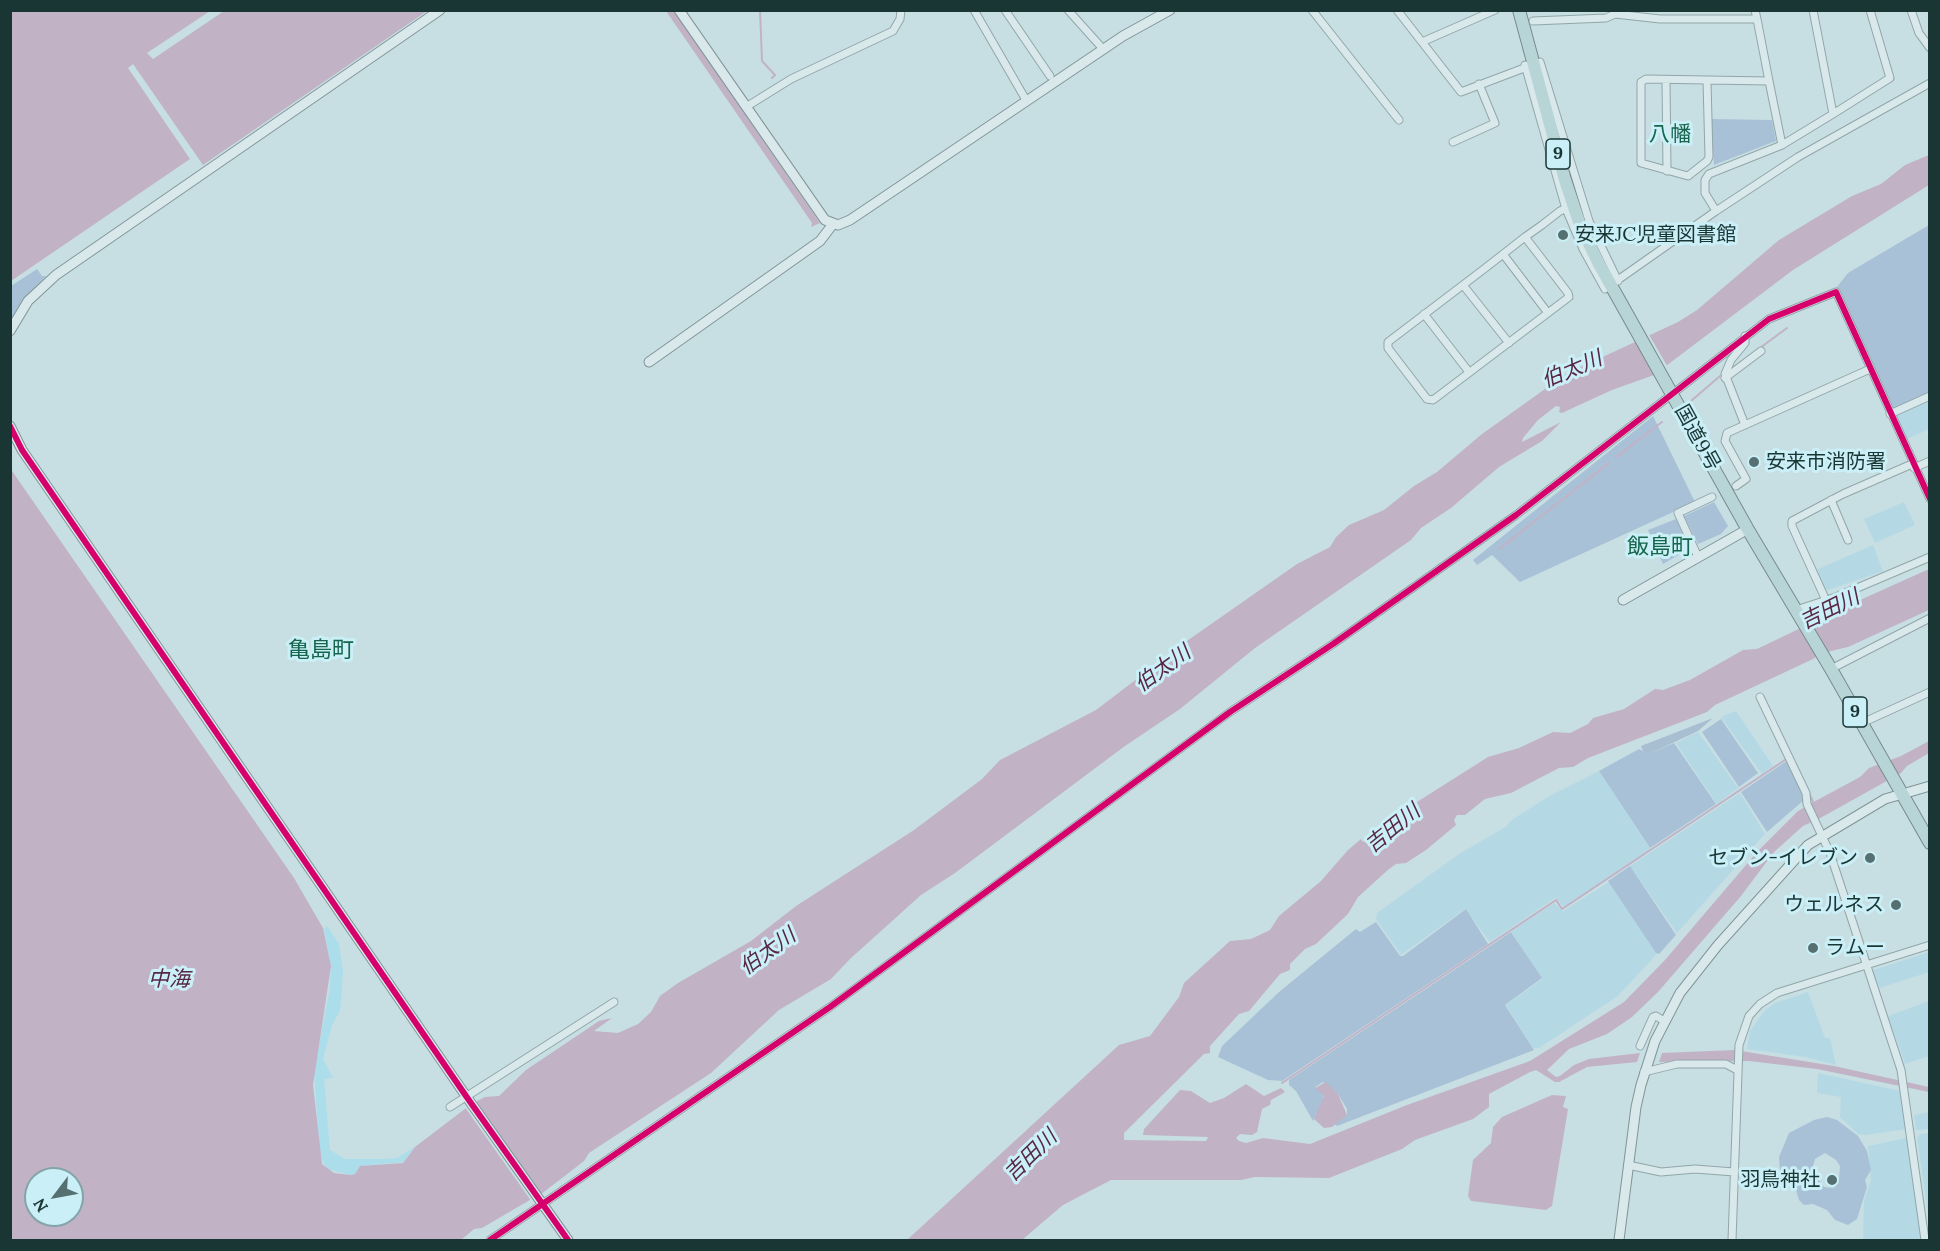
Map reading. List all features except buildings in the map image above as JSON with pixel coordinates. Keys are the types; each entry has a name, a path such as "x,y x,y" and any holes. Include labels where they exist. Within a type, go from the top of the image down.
{"highway":[{"name":"国道9号","path":"1519,10 1529,64 1576,214 1748,529 1830,666 1929,843"}],"street":[{"path":"10,331 28,302 56,275 440,10"},
{"path":"679,10 825,220 833,224"},
{"path":"746,107 791,79 893,31 900,19 901,10"},
{"path":"974,10 1026,100"},
{"path":"1005,10 1050,76"},
{"path":"1068,10 1103,50"},
{"path":"649,362 820,241 833,224 850,220 1026,100 1170,10"},
{"path":"1312,10 1399,120"},
{"path":"1396,10 1461,92 1529,64 1539,61 1542,64 1581,204 1614,286"},
{"path":"1422,42 1495,10"},
{"path":"1755,10 1782,145"},
{"path":"1813,10 1833,114"},
{"path":"1716,211 1705,194 1704,180 1709,174 1782,145 1890,78 1870,10"},
{"path":"1911,10 1919,33 1929,48"},
{"path":"1533,21 1606,18 1613,12 1660,19 1757,19"},
{"path":"1529,64 1567,209 1583,249 1603,288 1614,286 1716,211 1798,157 1929,83"},
{"path":"1707,81 1708,159 1690,175 1643,164 1640,160 1641,83 1646,80 1769,81"},
{"path":"1666,80 1667,171"},
{"path":"1453,142 1495,123 1479,84"},
{"path":"1525,237 1569,297 1433,400 1427,399 1388,348 1388,342 1525,237 1567,209"},
{"path":"1503,254 1548,313"},
{"path":"1463,285 1509,343"},
{"path":"490,1240 830,1007 1230,712 1333,644 1506,522 1769,319 1836,292 1928,495"},
{"path":"1424,314 1469,372"},
{"path":"1745,336 1746,341 1728,366 1725,378 1746,424"},
{"path":"1725,378 1761,351"},
{"path":"1736,486 1746,479 1724,438 1726,433 1870,369"},
{"path":"1890,414 1929,396"},
{"path":"10,426 22,450 466,1096 568,1240"},
{"path":"1824,596 1791,524 1794,520 1831,500 1929,461"},
{"path":"1698,557 1678,513 1712,497"},
{"path":"1831,500 1848,540"},
{"path":"1623,600 1748,529"},
{"path":"1797,611 1836,597 1929,557"},
{"path":"1830,666 1929,618"},
{"path":"1862,723 1929,692"},
{"path":"1760,697 1806,793 1807,806 1822,835 1867,966 1904,1085 1925,1240"},
{"path":"1619,1240 1636,1107 1645,1069 1664,1021 1680,993 1795,856 1822,835 1900,793 1929,786"},
{"path":"1732,1240 1737,1070 1746,1022 1760,1004 1786,990 1929,945"},
{"path":"450,1107 614,1002"},
{"path":"1640,1046 1653,1017 1656,1016 1664,1021"},
{"path":"1645,1069 1677,1064 1726,1064 1737,1070"},
{"path":"1628,1165 1660,1172 1695,1168 1734,1172"}],"shaded area":[{"path":"1711,119 1772,120 1776,141 1714,165"},
{"path":"1929,225 1929,393 1895,410 1889,406 1837,287 1848,273"},
{"path":"37,269 42,276 46,276 24,300 11,320 11,286"},
{"path":"1929,400 1929,429 1905,440 1896,419 1898,414"},
{"path":"1653,416 1695,502 1520,582 1492,555 1477,565 1473,560"},
{"path":"1714,502 1728,526 1721,534 1698,544 1684,516"},
{"path":"1904,502 1915,525 1875,543 1864,519"},
{"path":"1676,519 1689,549 1663,564 1648,530"},
{"path":"1873,545 1883,571 1825,591 1816,570"},
{"path":"1736,711 1773,766 1762,774 1721,717"},
{"path":"1713,718 1698,731 1649,754 1643,751 1641,746"},
{"path":"1721,719 1758,773 1739,787 1702,732"},
{"path":"1698,732 1738,788 1717,804 1676,743"},
{"path":"1674,743 1716,804 1650,848 1599,771 1639,749 1649,754"},
{"path":"1788,760 1804,800 1767,832 1741,792"},
{"path":"1599,771 1650,849 1564,907 1555,898 1490,942 1465,909 1401,955 1376,919 1377,913 1459,854 1507,826 1510,821 1551,795"},
{"path":"1740,793 1765,834 1677,933 1630,866"},
{"path":"1630,866 1676,935 1659,954 1656,953 1608,881"},
{"path":"1609,882 1656,953 1655,956 1618,996 1539,1048 1533,1048 1506,1005 1542,979 1511,931 1554,903 1563,911"},
{"path":"1466,909 1488,944 1282,1081 1268,1080 1218,1057 1222,1046 1279,992 1356,929 1360,932 1376,922 1400,956 1403,956"},
{"path":"1511,932 1542,978 1505,1005 1534,1050 1337,1126 1334,1123 1347,1115 1347,1109 1338,1094 1323,1082 1315,1087 1322,1092 1324,1099 1313,1121 1296,1091 1289,1085 1289,1080"},
{"path":"1929,952 1929,972 1880,988 1877,984 1872,971"},
{"path":"1808,992 1825,1038 1830,1038 1836,1065 1805,1057 1747,1049 1750,1031 1765,1010 1775,1003"},
{"path":"1929,1001 1929,1056 1905,1064 1888,1016"},
{"path":"1818,1073 1900,1091 1907,1129 1866,1135 1858,1134 1840,1117 1841,1097 1817,1093"},
{"path":"1929,1112 1929,1129 1916,1130 1914,1115"},
{"path":"1827,1117 1837,1120 1858,1136 1867,1151 1871,1170 1865,1180 1867,1187 1857,1219 1848,1225 1835,1220 1827,1210 1813,1204 1804,1205 1799,1200 1796,1190 1780,1171 1779,1157 1789,1133 1814,1120","holes":["1825,1153 1836,1160 1840,1166 1839,1179 1834,1188 1824,1187 1816,1176 1813,1166 1815,1159"]},
{"path":"1930,1133 1929,1220 1917,1138 1920,1134"},
{"path":"1906,1138 1909,1140 1921,1240 1863,1240 1864,1201 1871,1180 1868,1146"}],"sand":[{"path":"327,926 339,944 343,972 340,1011 332,1025 323,1059 333,1078 324,1079 330,1150 345,1159 382,1159 397,1158 415,1147 403,1162 360,1166 355,1174 351,1175 327,1169 320,1156 314,1071 330,988 331,966 324,929"}],"water":[{"path":"11,10 210,11 147,53 153,59 224,11 427,11 203,165 133,64 128,68 190,159 11,281"},
{"path":"666,11 674,11 820,223 811,227 812,223"},
{"name":"伯太川","path":"1929,155 1929,185 1793,270 1654,375 1612,390 1562,413 1559,412 1560,407 1556,406 1538,420 1522,442 1561,422 1542,441 1499,467 1451,508 1421,528 1411,540 1255,648 1180,709 1125,746 955,873 921,895 831,979 779,1010 711,1073 589,1153 584,1161 540,1195 473,1103 485,1097 499,1096 526,1070 599,1021 612,1018 594,1031 618,1033 638,1024 651,1012 660,996 678,983 751,941 796,906 914,830 982,779 1000,760 1096,710 1184,643 1297,564 1330,547 1336,537 1349,525 1384,510 1414,486 1437,472 1482,434 1566,374 1678,322 1697,310 1779,240 1852,196 1881,184 1905,165"},
{"name":"中海","path":"10,468 294,878 323,928 331,966 313,1085 322,1164 334,1173 351,1175 355,1174 360,1166 403,1163 415,1147 470,1105 535,1197 482,1228 474,1229 461,1240 11,1240"},
{"path":"1929,569 1929,610 1848,647 1823,653 1807,626 1821,624 1840,609"},
{"name":"吉田川","path":"1805,626 1821,654 1813,659 1715,705 1707,712 1588,758 1573,767 1559,768 1511,793 1485,799 1465,815 1457,815 1454,820 1456,825 1426,850 1406,863 1396,864 1358,897 1348,914 1316,944 1305,949 1290,964 1290,970 1280,974 1249,1011 1239,1014 1210,1046 1210,1053 1204,1054 1124,1133 1124,1140 1206,1141 1208,1137 1143,1135 1144,1129 1180,1090 1191,1091 1210,1103 1224,1098 1246,1084 1264,1096 1281,1088 1285,1092 1271,1100 1270,1105 1262,1109 1257,1132 1252,1135 1240,1134 1236,1138 1239,1141 1246,1143 1263,1138 1310,1144 1407,1105 1530,1061 1624,1002 1665,960 1758,851 1798,811 1807,806 1814,821 1803,826 1774,852 1741,896 1658,992 1632,1017 1607,1034 1569,1049 1547,1070 1556,1077 1574,1065 1589,1059 1640,1053 1637,1062 1587,1067 1559,1082 1555,1082 1536,1070 1530,1072 1489,1094 1489,1107 1473,1119 1415,1140 1402,1149 1329,1178 1111,1180 1063,1205 1022,1240 907,1240 1119,1045 1150,1036 1179,997 1184,983 1230,941 1251,939 1270,930 1279,916 1321,881 1348,850 1361,839 1363,842 1387,824 1387,821 1488,757 1519,748 1553,732 1570,733 1588,724 1593,718 1624,709 1655,689 1663,690 1690,680 1743,650 1757,649"},
{"path":"1929,741 1929,753 1907,766 1901,773 1815,821 1808,805 1860,777 1869,768 1901,756"},
{"path":"1735,1050 1834,1066 1929,1087 1929,1092 1817,1069 1749,1061 1659,1062 1662,1053"},
{"path":"1326,1082 1338,1094 1347,1115 1332,1127 1324,1128 1314,1119 1324,1096 1315,1088"},
{"path":"1552,1095 1566,1096 1563,1107 1568,1109 1552,1206 1546,1210 1471,1201 1468,1196 1473,1160 1491,1143 1493,1127 1502,1117"}],"pier":[{"path":"1648,333 1669,369 1657,376 1636,340"},
{"path":"474,1098 543,1196 532,1202 464,1106"}],"waterway":[{"path":"760,10 762,61 775,75 772,78"},
{"path":"1734,367 1787,328"},
{"path":"1691,401 1720,376"},
{"path":"1616,457 1662,422"},
{"path":"1499,549 1609,463"},
{"path":"1282,1083 1556,900 1562,909 1788,758"},
{"path":"1809,793 1814,804"}],"cycle path":[{"path":"490,1240 830,1007 1230,712 1333,644 1516,515 1769,319 1836,292 1930,499"},
{"path":"10,426 22,450 466,1096 568,1240"}],"place":[{"name":"安来JC児童図書館","path":"1563,235"},
{"name":"安来市消防署","path":"1754,462"},
{"name":"セブン-イレブン","path":"1870,858"},
{"name":"ウェルネス","path":"1896,905"},
{"name":"ラムー","path":"1813,948"},
{"name":"羽鳥神社","path":"1832,1180"}],"district":[{"name":"八幡","path":"1670,135"},
{"name":"飯島町","path":"1660,548"},
{"name":"亀島町","path":"321,651"}]}
